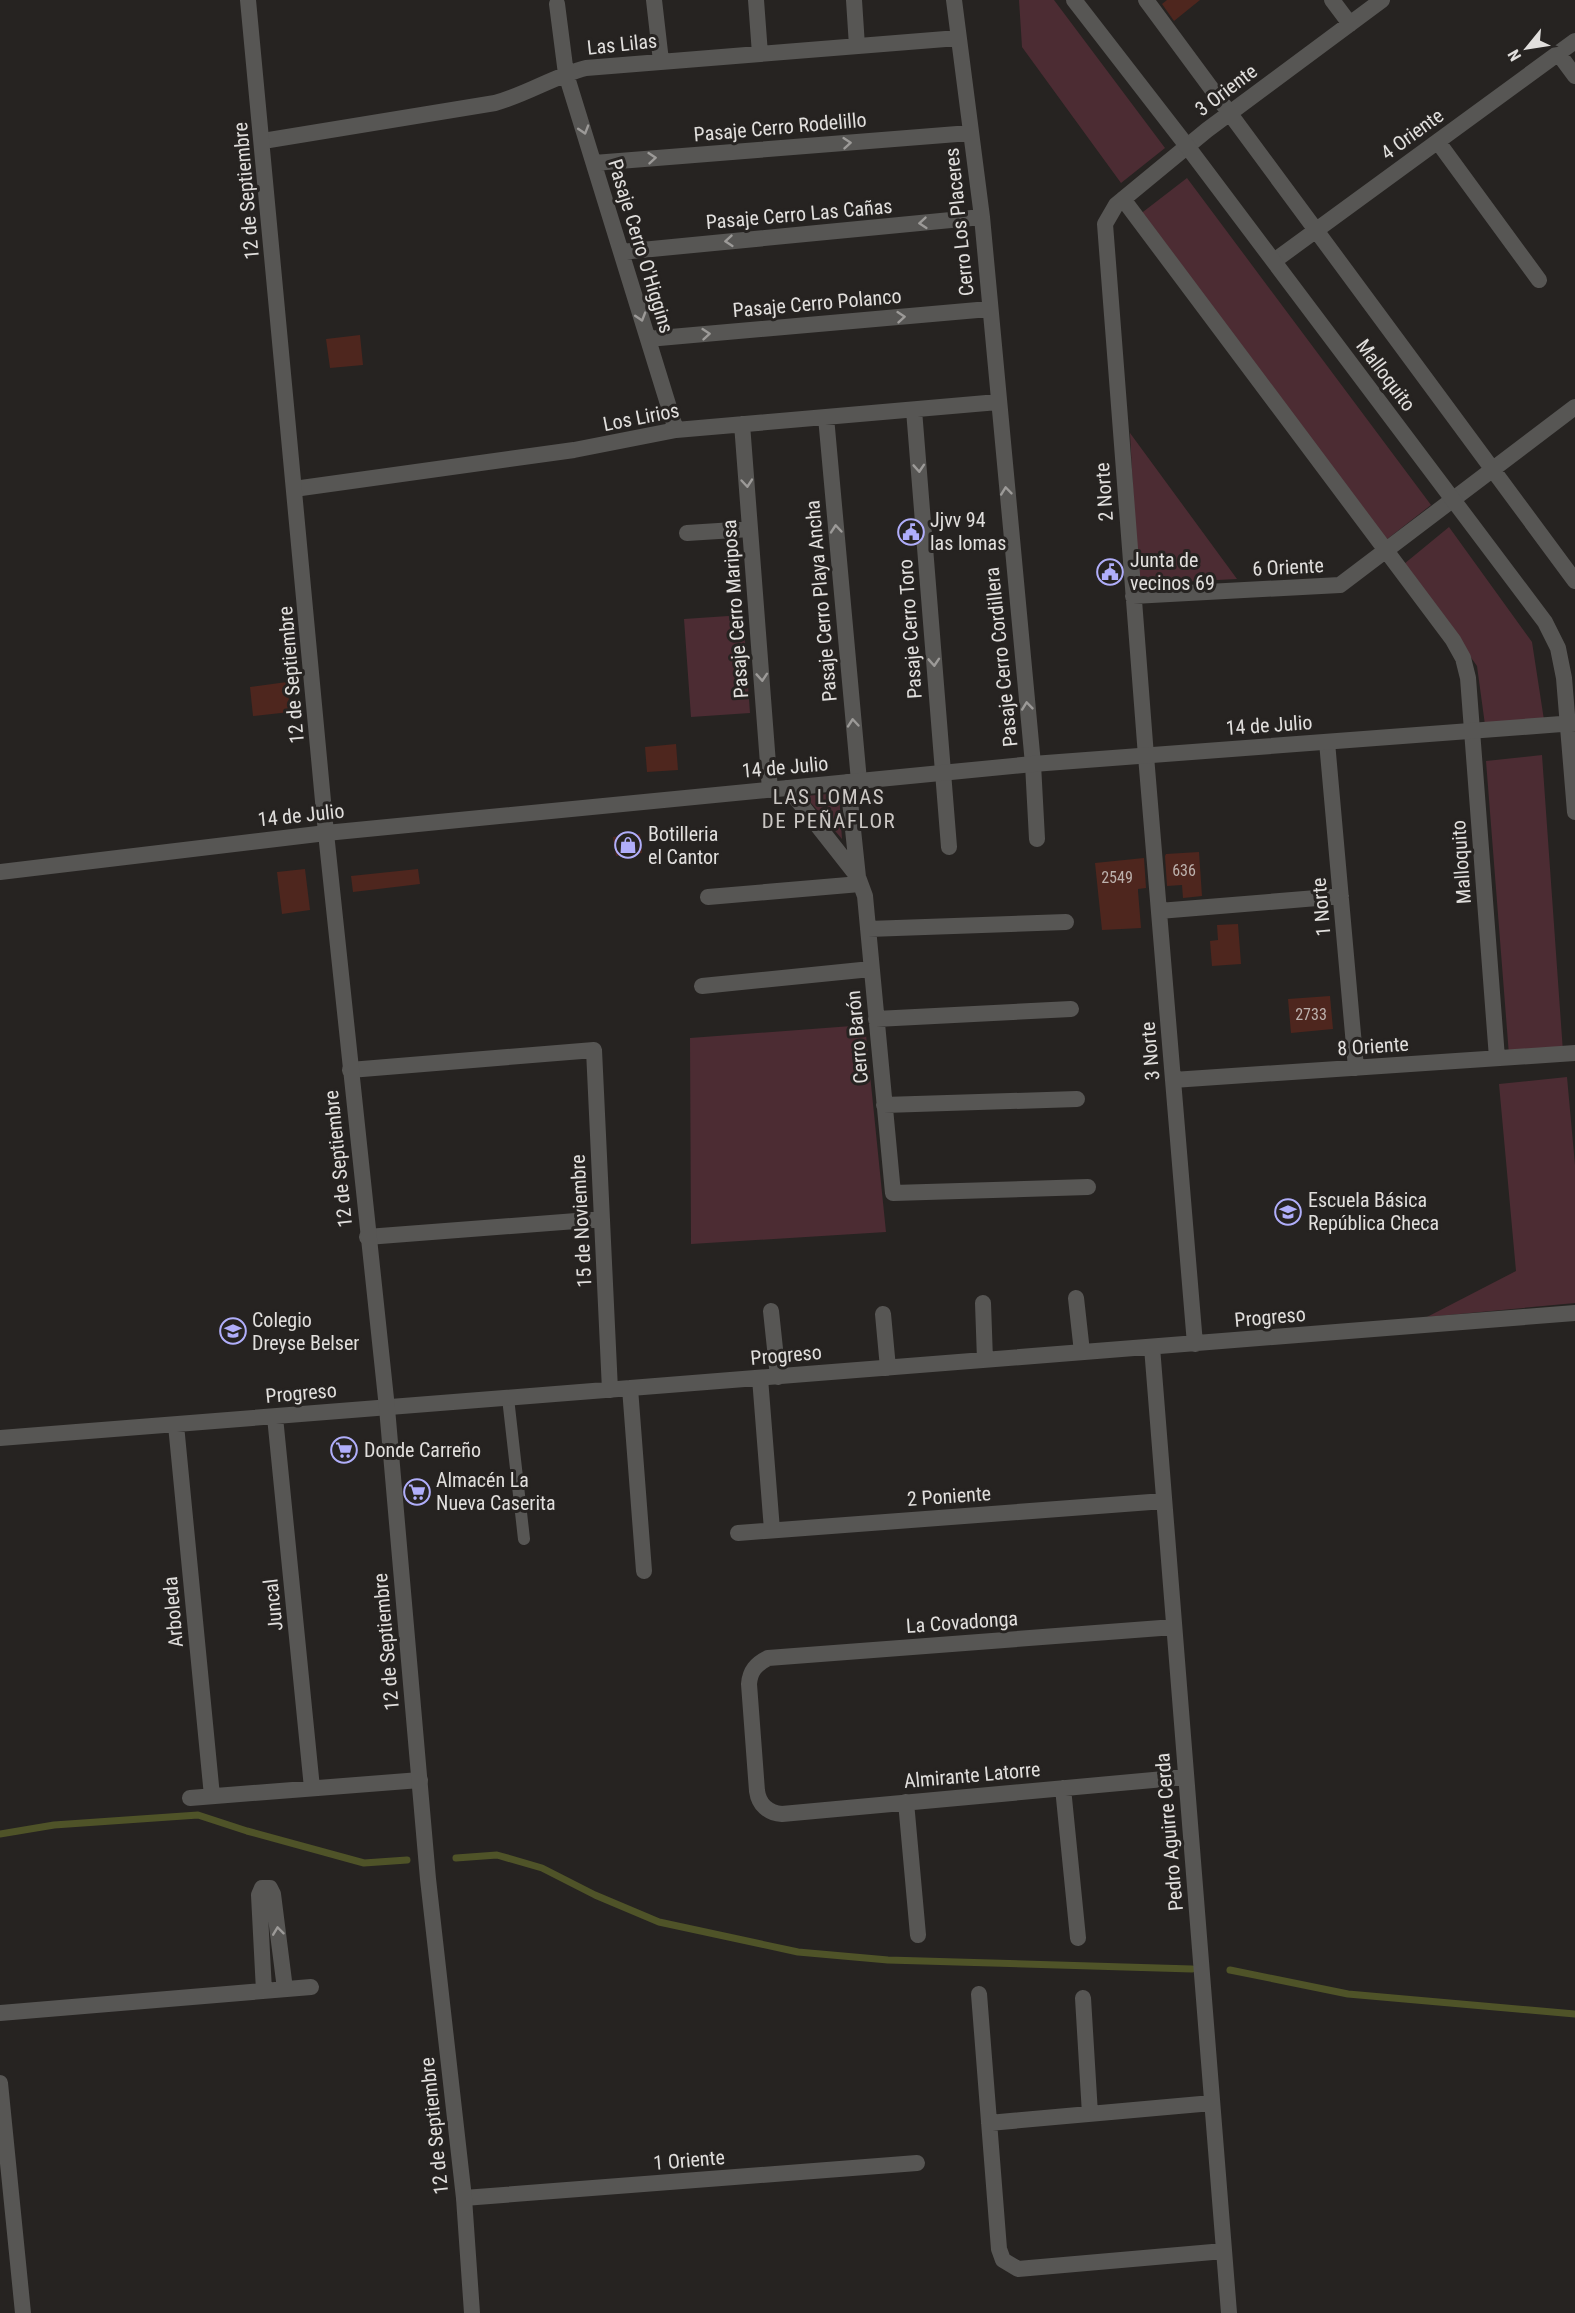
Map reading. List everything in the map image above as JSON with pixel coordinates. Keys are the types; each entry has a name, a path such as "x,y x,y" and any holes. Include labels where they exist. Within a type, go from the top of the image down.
{"street":[{"name":"12 de Septiembre","path":"248,0 326,833 367,1237 387,1408 428,1879 464,2198 471,2313"},
{"path":"654,0 661,62"},
{"path":"756,0 760,54"},
{"path":"854,0 857,46"},
{"name":"Cerro Los Placeres","path":"954,0 982,218 998,402"},
{"name":"Malloquito","path":"1074,0 1187,146 1545,622 1558,648 1572,723 1575,812"},
{"path":"1146,0 1575,581"},
{"path":"1332,0 1350,24"},
{"name":"3 Oriente","path":"1105,224 1116,205 1187,146 1382,0"},
{"name":"Pasaje Cerro O'Higgins","path":"557,4 566,74 676,430"},
{"name":"Las Lilas","path":"263,141 495,103 525,94 566,74 596,67 958,38"},
{"name":"4 Oriente","path":"1274,261 1575,41"},
{"path":"1558,53 1575,76"},
{"name":"Pasaje Cerro Rodelillo","path":"594,163 970,133"},
{"path":"1438,141 1539,280"},
{"name":"Malloquito","path":"1123,199 1459,649 1463,658 1468,678 1497,1058"},
{"name":"Pasaje Cerro Las Cañas","path":"621,252 982,218"},
{"name":"2 Norte","path":"1105,224 1146,756"},
{"name":"Pasaje Cerro Polanco","path":"648,339 989,309"},
{"name":"Los Lirios","path":"294,489 574,450 676,430 998,402"},
{"name":"Pasaje Cerro Cordillera","path":"998,402 1033,764 1037,839"},
{"name":"6 Oriente","path":"1133,596 1340,585 1575,408"},
{"name":"Pasaje Cerro Toro","path":"914,410 949,847"},
{"name":"Pasaje Cerro Playa Ancha","path":"826,417 853,782"},
{"name":"Pasaje Cerro Mariposa","path":"742,424 770,790"},
{"path":"687,533 750,529"},
{"name":"14 de Julio","path":"0,872 326,833 1033,764 1572,723"},
{"name":"1 Norte","path":"1327,742 1356,1068"},
{"name":"3 Norte","path":"1146,756 1195,1344"},
{"name":"Cerro Barón","path":"853,782 859,880 864,896 868,929 893,1193 1088,1187"},
{"name":"Cerro Barón","path":"788,788 859,880"},
{"path":"708,897 859,880"},
{"path":"1159,911 1341,896"},
{"path":"868,929 1066,922"},
{"path":"702,986 871,969"},
{"path":"876,1019 1071,1010"},
{"name":"15 de Noviembre","path":"350,1070 594,1050 610,1390"},
{"name":"8 Oriente","path":"1173,1080 1575,1053"},
{"path":"884,1106 1077,1099"},
{"path":"367,1237 602,1219"},
{"path":"1076,1298 1082,1352"},
{"path":"983,1303 985,1360"},
{"path":"771,1311 778,1377"},
{"name":"Progreso","path":"0,1438 1575,1313"},
{"path":"883,1314 888,1368"},
{"name":"Pedro Aguirre Cerda","path":"1152,1347 1229,2313"},
{"path":"759,1378 772,1530"},
{"path":"630,1388 644,1571"},
{"name":"Juncal","path":"275,1417 312,1788"},
{"name":"Arboleda","path":"176,1425 212,1796"},
{"name":"2 Poniente","path":"738,1533 1164,1501"},
{"name":"La Covadonga","path":"765,1808 760,1803 756,1791 749,1684 752,1671 768,1658 1174,1627"},
{"name":"Almirante Latorre","path":"765,1808 776,1814 783,1814 1186,1777"},
{"path":"190,1798 420,1780"},
{"path":"1064,1788 1078,1938"},
{"path":"906,1802 918,1935"},
{"path":"264,1991 259,1894 262,1888 266,1887 270,1888 273,1894 285,1989"},
{"path":"0,2013 311,1987"},
{"path":"979,1994 999,2249 1003,2260 1012,2267 1024,2268 1224,2251"},
{"path":"1083,1998 1090,2114"},
{"path":"0,2083 23,2313"},
{"path":"989,2123 1212,2103"},
{"name":"1 Oriente","path":"464,2198 917,2163"}],"lane":[{"path":"508,1398 524,1539"}],"shaded area":[{"path":"1019,0 1054,0 1165,148 1121,183 1022,47"},
{"path":"1187,178 1431,505 1386,540 1139,215"},
{"path":"1130,433 1237,579 1138,584"},
{"path":"1449,527 1532,642 1544,720 1485,725 1477,666 1404,564"},
{"path":"743,615 750,713 691,717 684,619"},
{"path":"1542,755 1563,1052 1509,1055 1486,761"},
{"path":"839,793 842,839 805,796"},
{"path":"865,1025 886,1232 691,1244 690,1038"},
{"path":"1567,1077 1575,1165 1575,1303 1427,1317 1516,1271 1499,1084"}],"building":[{"path":"1167,0 1200,0 1174,21 1162,4"},
{"path":"360,335 363,365 330,368 326,339"},
{"path":"287,682 290,712 253,716 250,687"},
{"path":"676,744 678,770 647,772 645,747"},
{"name":"Botilleria el Cantor","path":"640,834 642,853 616,856 613,837"},
{"path":"1199,852 1202,896 1183,898 1182,885 1167,886 1165,856 1166,854"},
{"path":"1144,858 1146,888 1138,889 1141,928 1102,930 1095,863"},
{"path":"305,869 310,910 282,914 277,872"},
{"path":"418,869 420,884 353,892 351,876"},
{"path":"1238,924 1241,964 1212,966 1210,941 1218,940 1217,925"},
{"path":"1330,996 1333,1029 1291,1033 1288,999"}],"waterway":[{"path":"0,1834 54,1825 198,1815 364,1863 407,1860"},
{"path":"456,1858 497,1855 542,1868 595,1895 659,1922 798,1952 888,1960 1192,1969"},
{"path":"1230,1970 1348,1994 1575,2014"}],"place":[{"name":"Jjvv 94 las lomas","path":"911,532"},
{"name":"Junta de vecinos 69","path":"1110,572"},
{"name":"Botilleria el Cantor","path":"628,845"},
{"name":"Escuela Básica República Checa","path":"1288,1212"},
{"name":"Colegio Dreyse Belser","path":"233,1331"},
{"name":"Donde Carreño","path":"344,1450"},
{"name":"Almacén La Nueva Caserita","path":"417,1492"}],"district":[{"name":"LAS LOMAS DE PEÑAFLOR","path":"829,809"}]}
